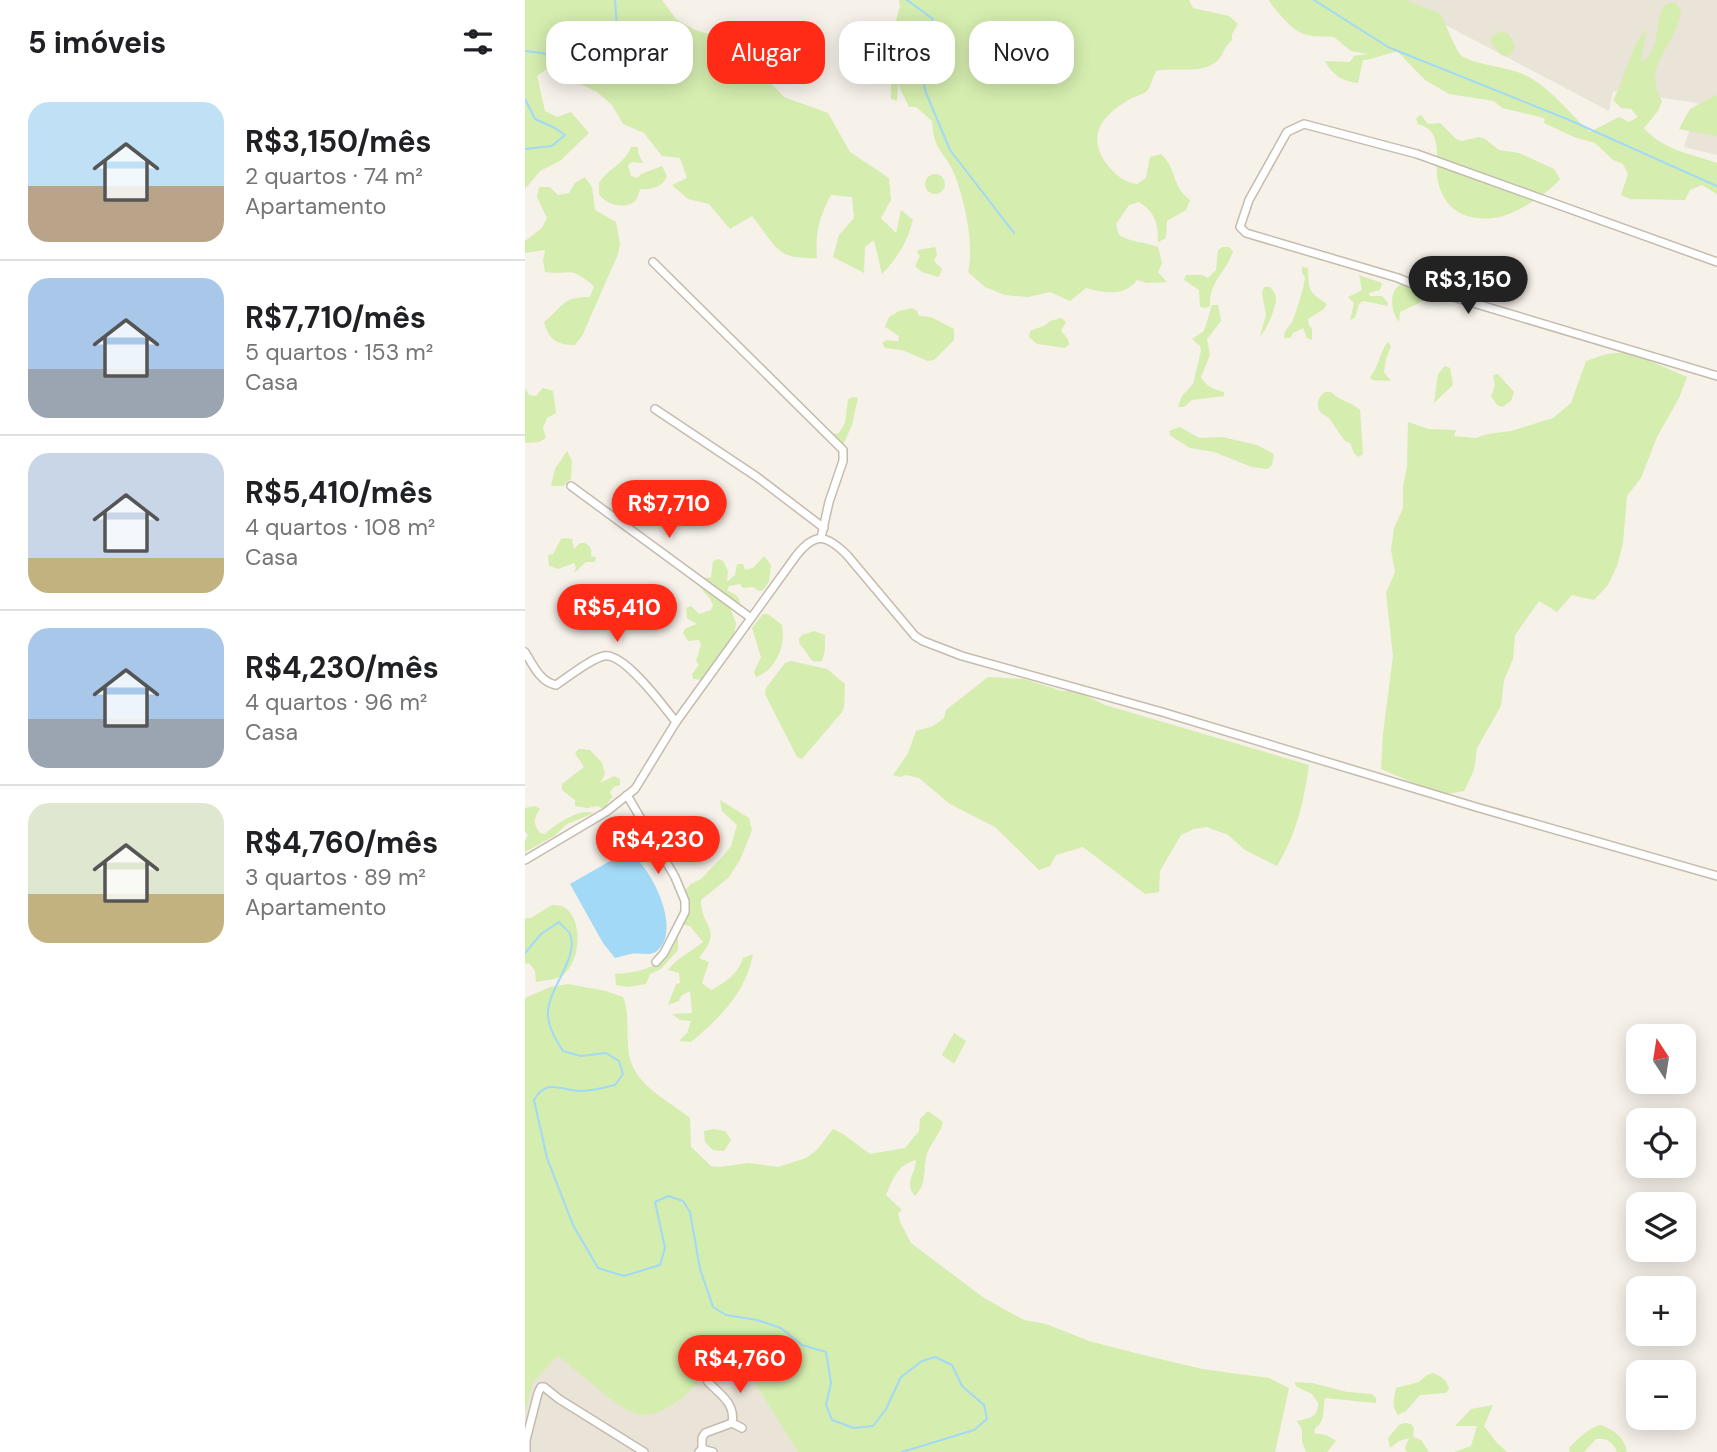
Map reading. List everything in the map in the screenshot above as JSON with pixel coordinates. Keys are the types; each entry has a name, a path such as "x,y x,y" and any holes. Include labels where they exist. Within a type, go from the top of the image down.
{"street":[{"path":"1717,262 1417,154 1304,124 1287,132 1249,200 1240,227 1246,233 1398,278 1420,288 1717,376"},
{"path":"653,262 843,450 843,461 829,502 821,538"},
{"path":"655,409 757,477 824,528"},
{"path":"571,486 751,618"},
{"path":"525,860 605,812 627,795 644,775 676,722 803,547 810,541 821,538 835,543 847,555 915,636 937,647 1717,876"},
{"path":"525,652 541,677 549,684 556,685 603,656 615,657 636,675 676,722"},
{"path":"627,795 675,877 685,901 685,912 664,953 656,962"},
{"path":"708,1381 729,1403 732,1423"},
{"path":"526,1452 525,1440 541,1387 644,1452"},
{"path":"713,1452 701,1450 705,1433 732,1423 742,1428"}],"shaded area":[{"path":"1398,0 1717,0 1717,155 1684,147 1698,103 1613,91 1609,111"},
{"path":"525,1172 578,1372 635,1414 645,1415 663,1409 686,1395 712,1364 721,1362 741,1365 798,1452 525,1452"}],"green space":[{"path":"525,0 662,0 679,21 546,21 546,70 537,76 545,111 557,117 571,112 589,133 560,161 540,171 525,189"},
{"path":"899,0 1189,0 1193,8 1229,16 1238,24 1232,34 1232,40 1213,64 1197,69 1156,71 1147,91 1110,113 1097,136 1100,153 1106,163 1128,182 1137,184 1146,178 1150,157 1161,154 1170,165 1180,189 1190,200 1186,210 1167,221 1166,238 1158,242 1155,219 1139,202 1129,205 1116,224 1119,235 1158,247 1162,263 1158,272 1167,282 1147,283 1137,280 1126,289 1114,292 1086,288 1070,301 1050,292 1028,297 1005,295 985,287 968,272 969,235 961,194 953,171 936,143 932,121 916,107 909,107 898,84 955,84 955,21 896,21"},
{"path":"1269,0 1405,0 1440,13 1462,56 1518,72 1534,80 1590,132 1619,117 1629,122 1638,117 1631,109 1621,108 1613,100 1631,54 1641,37 1647,29 1641,62 1648,57 1655,44 1664,5 1675,2 1681,11 1678,24 1657,66 1655,76 1662,101 1658,111 1644,128 1669,146 1717,163 1717,194 1702,185 1690,190 1685,200 1630,199 1621,195 1628,174 1623,164 1613,160 1595,143 1544,123 1545,119 1540,117 1502,108 1494,101 1449,94 1425,80 1398,52 1363,60 1358,83 1347,81 1335,74 1325,61 1350,62 1354,56 1368,54 1351,51 1334,37 1300,33 1289,25"},
{"path":"693,29 707,34 707,84 772,84 784,97 828,113 850,152 889,178 891,200 881,218 896,233 901,210 913,220 905,243 882,274 874,240 865,247 864,273 833,257 839,235 854,218 852,197 831,195 819,225 817,258 792,256 777,249 752,216 730,229 709,204 688,199 672,185 687,178 680,158 662,156 644,133 623,124 612,105 597,92 580,84 693,84"},
{"path":"1502,31 1508,34 1514,46 1513,52 1507,57 1501,55 1491,42 1492,36"},
{"path":"891,84 898,84 897,101 891,99"},
{"path":"1717,95 1717,136 1679,129 1690,109"},
{"path":"1421,115 1428,124 1440,123 1456,139 1485,139 1499,150 1519,153 1554,169 1560,179 1541,196 1507,215 1477,218 1458,212 1444,198 1437,175 1436,141 1430,130 1418,124 1416,118"},
{"path":"631,147 638,147 643,163 632,162 628,165 631,176 637,178 662,166 667,176 663,183 656,187 640,189 636,200 622,206 602,198 599,194 599,183 625,158"},
{"path":"935,174 942,177 945,184 942,191 935,194 928,191 925,184 928,177"},
{"path":"585,177 592,187 595,210 616,222 620,244 582,336 575,345 569,345 551,337 544,322 568,301 590,297 594,286 574,273 545,272 545,250 525,253 525,241 542,228 547,218 537,197 539,187 550,187 558,195 569,193 575,183"},
{"path":"935,247 937,254 934,261 942,269 939,277 922,272 915,266 920,256 918,250"},
{"path":"1229,247 1233,251 1212,289 1210,306 1200,307 1199,290 1184,280 1186,275 1202,275 1208,278 1216,270 1218,250"},
{"path":"1302,267 1308,268 1312,293 1327,304 1308,319 1312,340 1307,338 1303,328 1293,333 1290,338 1284,338 1302,292 1305,277"},
{"path":"1359,275 1382,283 1380,290 1369,293 1370,296 1382,296 1388,306 1363,301 1359,304 1355,318 1350,320 1354,303 1348,297 1362,290"},
{"path":"1401,284 1421,290 1428,296 1400,312 1399,322 1392,302 1394,292"},
{"path":"1264,287 1270,287 1276,301 1268,324 1260,336 1266,315 1262,293"},
{"path":"1212,305 1218,305 1221,321 1207,339 1210,355 1201,377 1211,387 1224,392 1224,396 1192,400 1184,407 1178,407 1182,396 1193,384 1201,351 1200,346 1192,339 1204,331"},
{"path":"912,308 919,316 931,317 954,329 954,340 934,360 928,361 902,350 885,348 882,343 886,340 898,341 899,336 885,327 889,317"},
{"path":"1061,318 1066,322 1061,331 1069,344 1065,348 1037,344 1029,337 1030,331"},
{"path":"1388,342 1391,346 1384,372 1391,381 1372,380 1370,377"},
{"path":"1629,352 1687,377 1679,398 1657,437 1641,478 1627,496 1623,543 1608,585 1594,600 1572,595 1557,612 1539,601 1515,635 1513,659 1504,680 1501,706 1477,748 1474,770 1464,791 1442,795 1381,769 1393,656 1386,593 1395,572 1391,550 1394,528 1403,508 1408,422 1429,429 1456,430 1454,436 1476,438 1553,418 1571,403 1586,361 1606,354"},
{"path":"1445,366 1450,368 1453,385 1434,403 1438,374"},
{"path":"1498,374 1514,392 1511,401 1502,407 1497,405 1491,396 1495,386 1493,375"},
{"path":"525,388 529,395 536,396 543,388 553,391 556,413 547,418 543,428 546,438 539,442 525,443"},
{"path":"1325,392 1331,392 1360,410 1363,454 1358,457 1329,418 1320,412 1318,401"},
{"path":"852,397 858,398 852,425 843,445 819,420 834,434 839,433 845,423 848,400"},
{"path":"1180,427 1199,438 1222,437 1257,445 1274,454 1272,465 1268,469 1252,467 1214,452 1190,448 1171,436 1169,431"},
{"path":"567,451 572,461 571,479 563,486 551,486 555,469"},
{"path":"561,539 572,539 574,549 580,543 587,544 591,548 591,556 596,557 595,562 586,562 574,573 574,563 558,569 549,566 548,555 553,554"},
{"path":"764,556 771,565 769,582 762,591 754,587 743,588 740,584 729,586 727,590 740,601 740,605 730,608 736,623 734,635 704,680 693,679 692,674 699,665 696,661 701,645 699,640 688,641 683,633 686,628 697,624 687,618 686,608 691,606 699,614 711,610 713,605 699,585 700,577 711,578 713,561 718,559 723,561 728,571 727,582 735,575 737,564 743,564 745,570 753,568"},
{"path":"763,614 768,614 782,625 783,633 781,649 774,663 756,677 754,672 761,657 752,628"},
{"path":"814,631 825,635 822,661 816,662 800,644 799,639 802,635"},
{"path":"791,661 827,669 845,684 842,712 802,759 797,757 765,694 766,688 785,663"},
{"path":"988,677 1024,679 1062,691 1077,691 1105,705 1309,765 1298,817 1277,866 1245,850 1228,835 1207,827 1181,835 1160,871 1159,892 1145,894 1083,847 1056,855 1050,866 1039,870 995,827 950,804 919,778 893,775 908,753 916,731 933,726 944,718 946,710"},
{"path":"579,749 590,750 602,763 605,774 600,783 614,776 620,779 620,785 610,792 613,798 604,809 598,806 575,806 575,800 562,790 562,784 584,767 575,753"},
{"path":"720,800 749,818 752,830 740,860 728,878 701,900 711,934 699,958 709,962 702,983 711,990 734,973 743,958 753,954 750,968 738,992 722,1014 691,1042 679,1041 687,1033 691,1021 680,1020 672,1014 692,1013 690,991 681,996 679,1001 668,1005 676,984 680,983 679,973 668,970 703,942 690,926 680,924 684,892 691,884 701,879 731,846 737,825 722,811"},
{"path":"535,806 540,809 535,819 536,827 540,833 545,834 575,815 594,813 567,824 554,836 525,852 528,835 525,831 525,808"},
{"path":"552,905 562,906 570,912 575,921 575,956 563,975 536,982 535,971 529,963 525,964 525,918 531,918"},
{"path":"678,933 678,950 661,969 650,974 646,984 627,987 616,985 615,974 639,971 661,961 672,949"},
{"path":"568,984 623,997 630,1059 635,1070 650,1088 690,1118 691,1147 711,1166 749,1163 778,1167 806,1158 817,1150 833,1129 870,1154 905,1148 919,1131 920,1119 928,1111 943,1122 927,1153 921,1187 915,1196 910,1182 916,1160 900,1169 886,1195 902,1210 898,1213 900,1222 911,1243 984,1298 1024,1320 1046,1324 1089,1341 1202,1369 1269,1378 1289,1388 1275,1452 798,1452 748,1372 729,1361 714,1365 689,1392 672,1405 642,1415 618,1404 558,1356 533,1382 525,1413 525,998 550,987"},
{"path":"954,1033 966,1041 954,1064 942,1055"},
{"path":"704,1131 725,1131 731,1140 724,1151 713,1150 705,1142"},
{"path":"1433,1373 1447,1383 1449,1389 1446,1393 1420,1395 1406,1411 1398,1415 1394,1405 1396,1388 1419,1382"},
{"path":"1294,1382 1372,1394 1376,1403 1325,1398 1322,1419 1314,1433 1326,1435 1336,1441 1327,1452 1306,1452 1302,1442 1302,1430 1297,1421 1315,1414 1318,1403 1312,1394 1297,1387"},
{"path":"1493,1405 1484,1426 1507,1452 1454,1452 1471,1446 1477,1426 1455,1426 1471,1409"},
{"path":"1411,1424 1414,1428 1413,1437 1421,1440 1429,1452 1407,1452 1405,1448 1409,1438 1390,1448 1388,1438 1399,1425"},
{"path":"1601,1425 1618,1435 1627,1452 1617,1452 1609,1441 1596,1439 1584,1452 1570,1452 1569,1448 1579,1438"}],"water":[{"path":"630,853 647,871 655,885 661,899 667,929 664,941 654,953 615,958 603,943 570,884 617,857"}],"waterway":[{"path":"525,51 543,53 586,72 610,74 618,41 615,0"},
{"path":"907,0 933,19 914,45 926,93 950,150 1014,233"},
{"path":"1314,0 1388,47 1567,119 1717,186"},
{"path":"525,99 535,119 565,135 552,146 525,149"},
{"path":"525,953 541,934 559,922 569,932 572,944 570,954 548,1007 552,1031 563,1051 581,1056 606,1053 619,1061 623,1074 615,1085 585,1091 549,1087 534,1100 547,1158 573,1225 598,1268 624,1276 660,1265 665,1248 655,1202 668,1196 683,1201 690,1212 700,1269 713,1307 726,1315 757,1320 781,1328 802,1345 826,1352 831,1383 826,1405 832,1420 854,1428 873,1426 886,1409 901,1377 922,1361 935,1357 952,1365 962,1386 984,1405 987,1419 974,1430 902,1452"}]}
